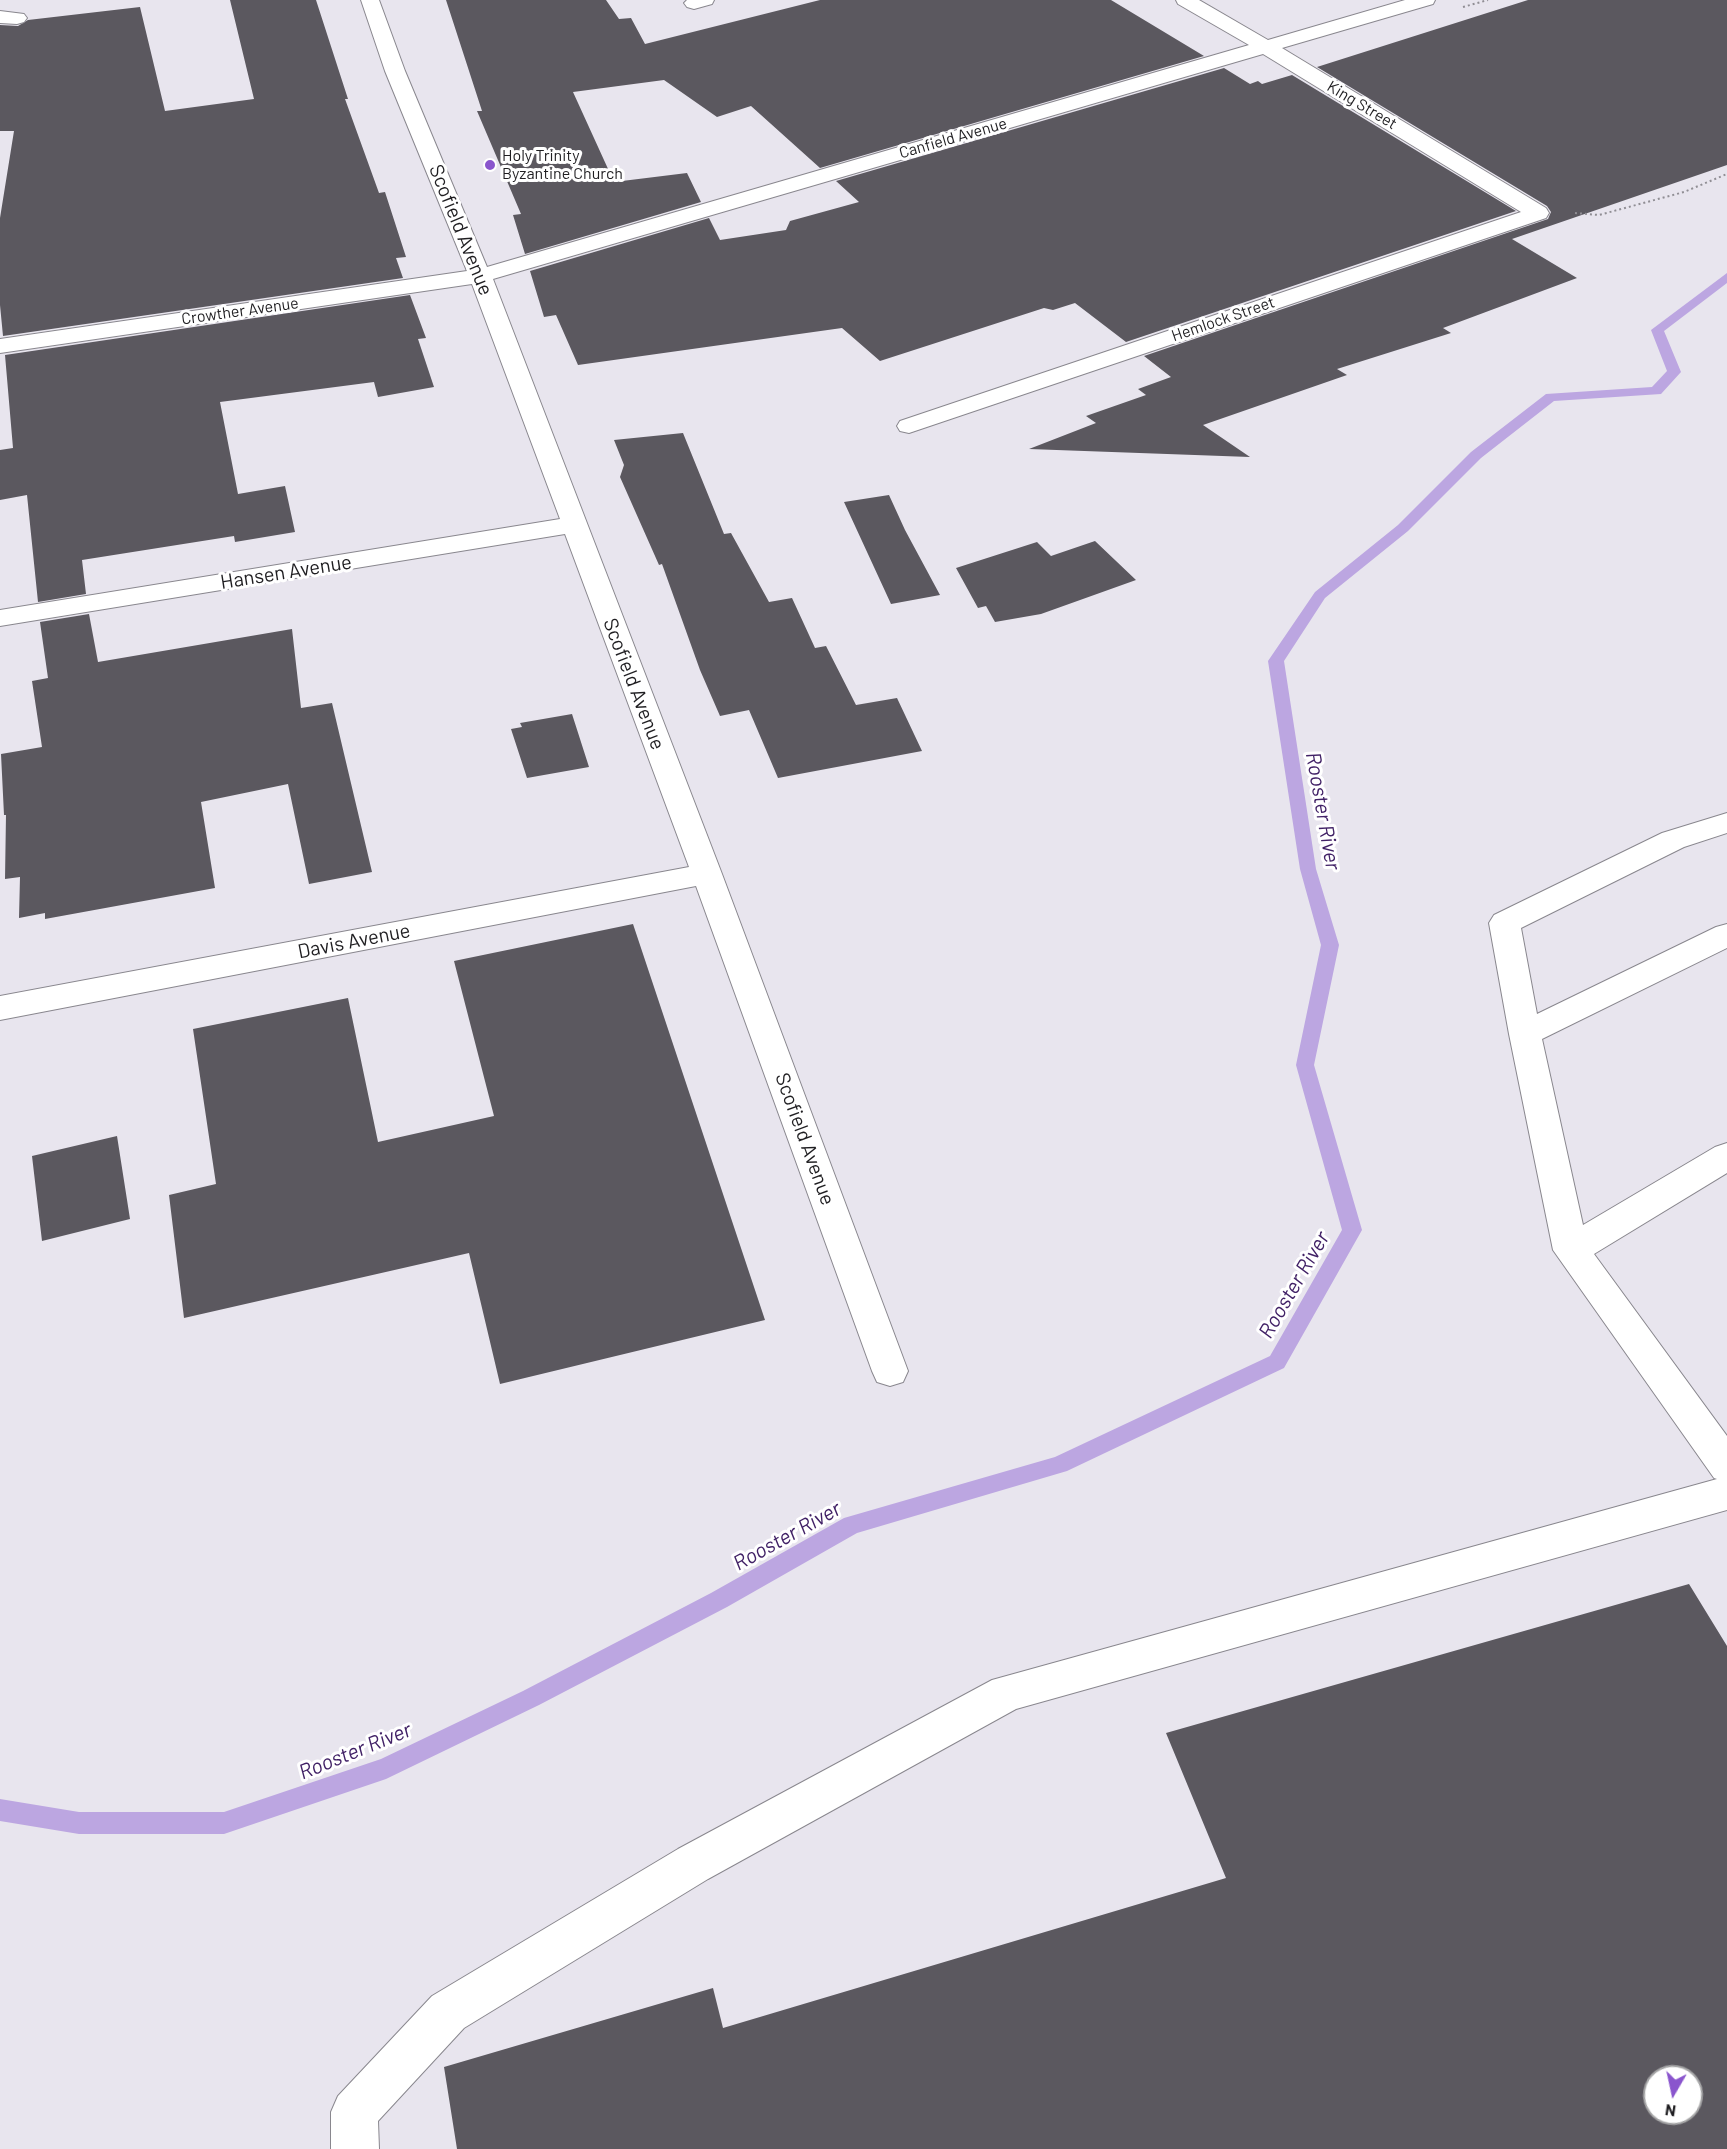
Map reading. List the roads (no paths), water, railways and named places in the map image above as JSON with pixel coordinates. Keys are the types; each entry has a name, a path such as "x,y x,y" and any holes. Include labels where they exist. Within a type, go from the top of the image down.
{"street":[{"name":"Scofield Avenue","path":"370,0 395,71 480,276 707,874 890,1371"},
{"name":"King Street","path":"1185,0 1538,213"},
{"name":"Canfield Avenue","path":"480,276 1426,0"},
{"name":"Hemlock Street","path":"909,426 1538,213"},
{"name":"Crowther Avenue","path":"0,346 480,276"},
{"name":"Hansen Avenue","path":"0,618 573,525"},
{"path":"1727,823 1673,840 1505,923 1525,1034 1570,1250 1727,1466"},
{"name":"Davis Avenue","path":"0,1008 707,874"},
{"path":"1525,1034 1727,935"},
{"path":"1570,1250 1727,1156"},
{"path":"355,2149 354,2112 448,2012 693,1864 1007,1693 1727,1493"}],"waterway":[{"name":"Rooster River","path":"0,1810 79,1823 224,1823 386,1768 531,1698 719,1600 851,1525 1060,1465 1277,1362 1352,1230 1305,1065 1330,945 1308,869 1276,661 1320,595 1403,528 1476,455 1551,397 1656,391 1674,372 1657,330 1727,277"}],"place":[{"name":"Holy Trinity Byzantine Church","path":"490,165"}]}
